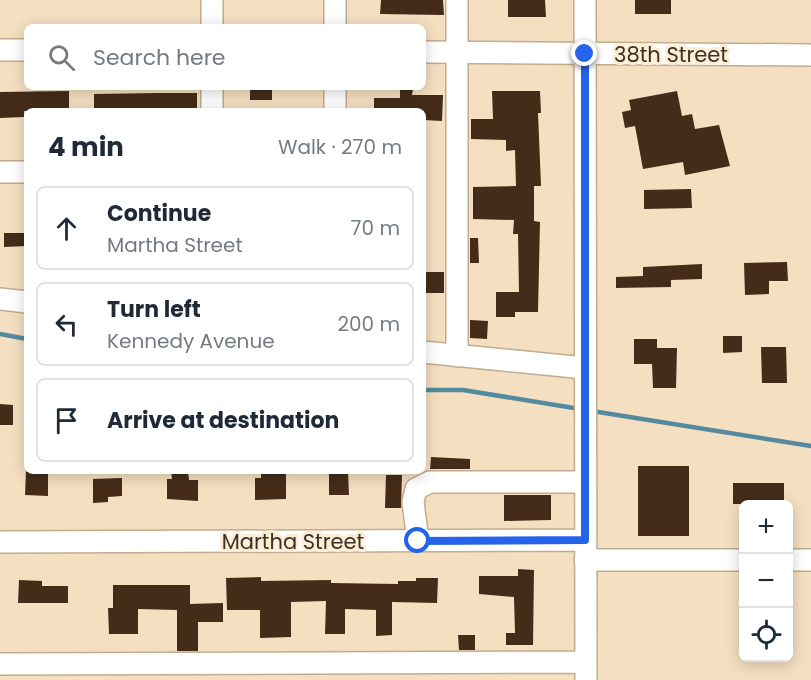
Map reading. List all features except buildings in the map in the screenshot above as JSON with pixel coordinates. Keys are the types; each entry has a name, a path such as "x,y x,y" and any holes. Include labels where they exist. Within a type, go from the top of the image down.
{"street":[{"path":"212,0 212,24"},
{"path":"335,0 335,24"},
{"path":"456,0 456,356"},
{"path":"0,664 586,671 585,0"},
{"path":"0,50 24,50"},
{"name":"38th Street","path":"426,52 811,55"},
{"path":"212,90 212,108"},
{"path":"335,90 335,108"},
{"path":"0,172 24,172"},
{"path":"0,299 24,302"},
{"path":"426,352 585,368"},
{"path":"418,541 413,502 416,489 430,482 585,482"},
{"name":"Martha Street","path":"0,542 418,541 739,560"},
{"path":"793,560 811,560"}],"waterway":[{"path":"0,334 24,338"},
{"path":"426,390 463,390 580,409"},
{"path":"592,411 811,446"}],"route":[{"path":"418,541 585,540 585,54"}]}
